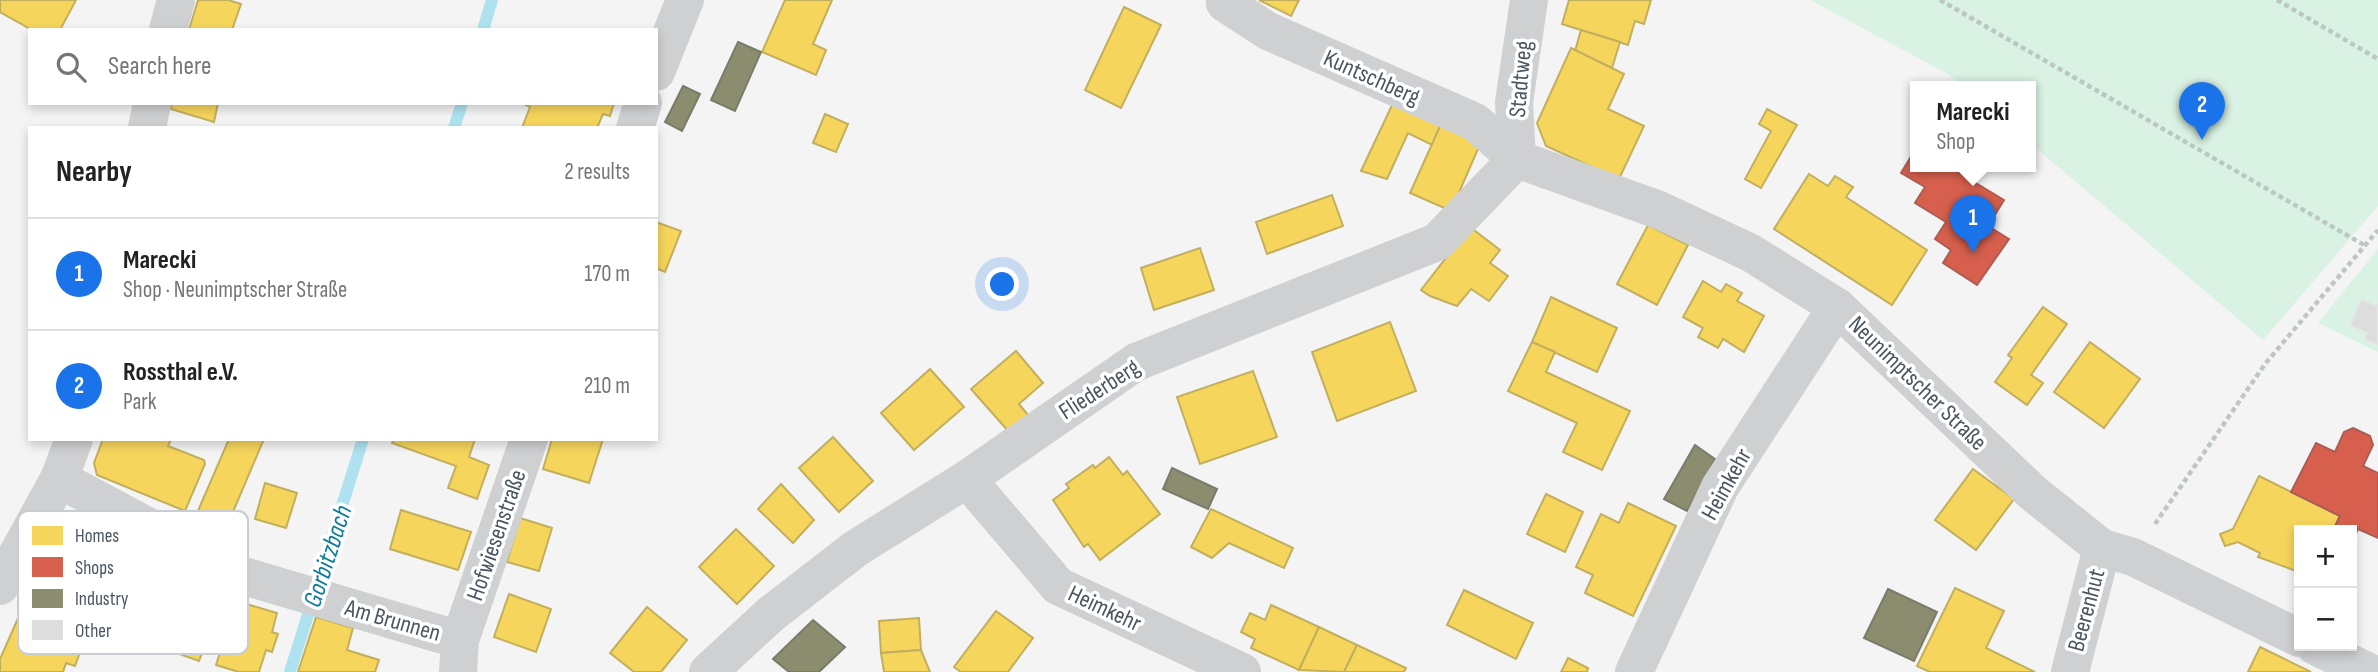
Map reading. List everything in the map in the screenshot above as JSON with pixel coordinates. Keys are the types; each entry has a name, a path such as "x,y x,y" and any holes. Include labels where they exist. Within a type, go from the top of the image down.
{"street":[{"path":"169,28 176,0"},
{"path":"658,67 685,0"},
{"name":"Kuntschberg","path":"1226,0 1226,4 1268,31 1475,122 1517,159"},
{"name":"Stadtweg","path":"1517,159 1514,102 1529,0"},
{"path":"147,126 152,105"},
{"path":"636,126 642,105"},
{"name":"Neunimptscher Straße","path":"1517,159 1659,210 1751,253 1837,307 2033,493 2118,552 2294,636"},
{"name":"Fliederberg","path":"708,672 771,614 855,548 967,479 1136,362 1437,242 1517,159"},
{"name":"Heimkehr","path":"1634,672 1720,487 1837,307"},
{"path":"41,511 59,479 73,441"},
{"name":"Hofwiesenstraße","path":"459,656 528,441"},
{"name":"Am Brunnen","path":"59,479 119,511"},
{"name":"Heimkehr","path":"967,479 1058,586 1242,672"},
{"name":"Beerenhut","path":"2070,672 2118,552"},
{"path":"0,586 18,553"},
{"name":"Am Brunnen","path":"248,577 335,604 459,656"},
{"path":"2325,651 2369,672"}],"path":[{"path":"1940,0 2364,245"},
{"path":"2277,0 2378,59"},
{"path":"2118,552 2265,364 2378,230"}],"green space":[{"path":"1810,0 2378,0 2378,206 2263,340 2036,148 2036,81 1956,81 1948,74"},
{"path":"2378,249 2378,352 2318,323"}],"building: Homes":[{"path":"0,0 76,0 61,28 28,28 0,12"},
{"path":"198,0 228,0 241,4 233,28 190,28"},
{"path":"785,0 832,0 813,44 826,50 816,75 762,52"},
{"path":"1259,0 1299,0 1291,16"},
{"path":"1569,0 1651,0 1644,24 1635,21 1628,45 1562,24"},
{"path":"1124,7 1161,25 1121,108 1085,90"},
{"path":"1581,30 1620,42 1612,68 1575,51"},
{"path":"1571,48 1624,74 1608,109 1644,126 1619,179 1546,146 1537,123"},
{"path":"1393,103 1441,124 1432,145 1408,133 1387,179 1361,171"},
{"path":"172,105 218,105 214,122 171,109"},
{"path":"526,105 613,105 610,116 603,114 598,126 523,126 530,107"},
{"path":"1767,109 1797,125 1761,188 1745,179 1771,131 1759,124"},
{"path":"825,114 848,124 836,152 813,143"},
{"path":"1441,124 1481,142 1451,211 1410,193"},
{"path":"1809,174 1828,186 1835,176 1853,187 1846,197 1927,250 1892,305 1774,229"},
{"path":"1332,195 1343,226 1267,254 1256,222"},
{"path":"658,223 681,231 665,272 658,269"},
{"path":"1648,225 1688,245 1657,305 1617,284"},
{"path":"1470,227 1500,250 1490,263 1508,276 1489,301 1471,289 1457,306 1421,290"},
{"path":"1200,248 1214,290 1154,310 1141,268"},
{"path":"1703,281 1721,292 1726,284 1742,293 1737,301 1764,316 1744,352 1723,339 1718,348 1698,337 1703,328 1683,317"},
{"path":"1551,297 1617,328 1597,372 1532,342"},
{"path":"2043,307 2067,324 2031,375 2043,383 2027,405 1995,382 2012,358 2008,355"},
{"path":"1390,322 1416,391 1337,421 1312,352"},
{"path":"1532,342 1555,352 1546,372 1630,411 1602,470 1563,452 1577,423 1508,391"},
{"path":"2090,342 2140,379 2104,428 2054,392"},
{"path":"1016,351 1043,383 1019,404 1028,415 1009,432 971,389"},
{"path":"930,369 964,407 914,450 881,413"},
{"path":"1253,371 1277,437 1200,464 1177,397"},
{"path":"833,437 873,481 839,512 799,468"},
{"path":"102,441 170,441 168,446 204,460 205,464 185,511 97,475 94,463"},
{"path":"228,441 263,441 233,511 198,511"},
{"path":"474,441 469,457 489,465 477,499 448,488 456,466 392,443"},
{"path":"551,441 602,441 589,483 543,469"},
{"path":"1109,457 1123,475 1127,471 1160,514 1100,560 1088,544 1084,547 1053,500 1069,488 1066,484"},
{"path":"1973,469 2014,499 1976,550 1935,520"},
{"path":"2259,476 2340,516 2336,525 2294,525 2294,570 2258,557 2260,553 2238,542 2225,546 2220,534 2233,529"},
{"path":"265,483 297,493 286,528 255,519"},
{"path":"781,484 814,520 793,543 758,509"},
{"path":"1546,494 1583,512 1565,552 1527,534"},
{"path":"1628,503 1676,526 1633,616 1585,593 1593,575 1576,567 1601,514 1619,523"},
{"path":"1211,509 1293,548 1284,568 1229,543 1212,558 1191,547"},
{"path":"401,510 471,532 458,570 390,549"},
{"path":"520,518 552,528 539,571 507,562"},
{"path":"736,529 774,566 737,604 699,567"},
{"path":"1955,588 2004,611 1986,648 2035,672 1930,672 1917,666"},
{"path":"1464,590 1533,623 1516,659 1447,625"},
{"path":"509,594 551,609 536,652 494,637"},
{"path":"248,605 277,613 272,632 278,634 272,652 266,650 259,672 239,672 216,665 219,654 248,654"},
{"path":"1271,605 1319,627 1299,670 1251,648 1255,639 1241,632 1250,613 1265,620"},
{"path":"647,607 687,640 661,672 634,672 610,653"},
{"path":"996,611 1033,638 1008,672 961,672 954,667"},
{"path":"316,617 353,628 347,650 379,660 375,672 298,672"},
{"path":"18,618 18,654 79,654 75,666 66,663 63,672 0,672 0,659"},
{"path":"919,618 921,650 881,653 879,621"},
{"path":"1319,627 1357,645 1344,672 1299,670"},
{"path":"1357,645 1406,668 1404,672 1344,672"},
{"path":"2260,647 2311,672 2248,672"},
{"path":"921,650 930,672 884,672 881,653"},
{"path":"179,654 202,654 199,661"},
{"path":"1568,658 1588,668 1587,672 1561,672"}],"building: Shops":[{"path":"1910,158 1910,172 1957,172 2004,200 1988,226 2009,239 1977,285 1943,263 1951,250 1935,239 1946,222 1915,203 1925,187 1901,173"},
{"path":"2353,428 2370,436 2373,445 2363,466 2378,473 2378,538 2358,529 2357,531 2357,525 2336,525 2340,516 2291,492 2316,443 2335,452 2344,432"}],"building: Industry":[{"path":"738,42 761,52 735,111 711,100"},
{"path":"683,86 700,94 682,131 665,122"},
{"path":"1695,445 1715,459 1687,511 1664,499"},
{"path":"1172,468 1217,489 1208,509 1163,489"},
{"path":"1888,589 1937,612 1914,661 1864,638"},
{"path":"813,620 845,647 819,672 789,672 773,659"}],"building: Other":[{"path":"2361,299 2378,306 2378,345 2364,339 2367,333 2350,326"}],"waterway":[{"name":"Gorbitzbach","path":"484,28 492,0"},
{"name":"Gorbitzbach","path":"455,126 461,105"},
{"name":"Gorbitzbach","path":"290,672 362,441"}],"place":[{"name":"Rossthal e.V.","path":"2202,140"},
{"name":"Marecki","path":"1973,253"}]}
